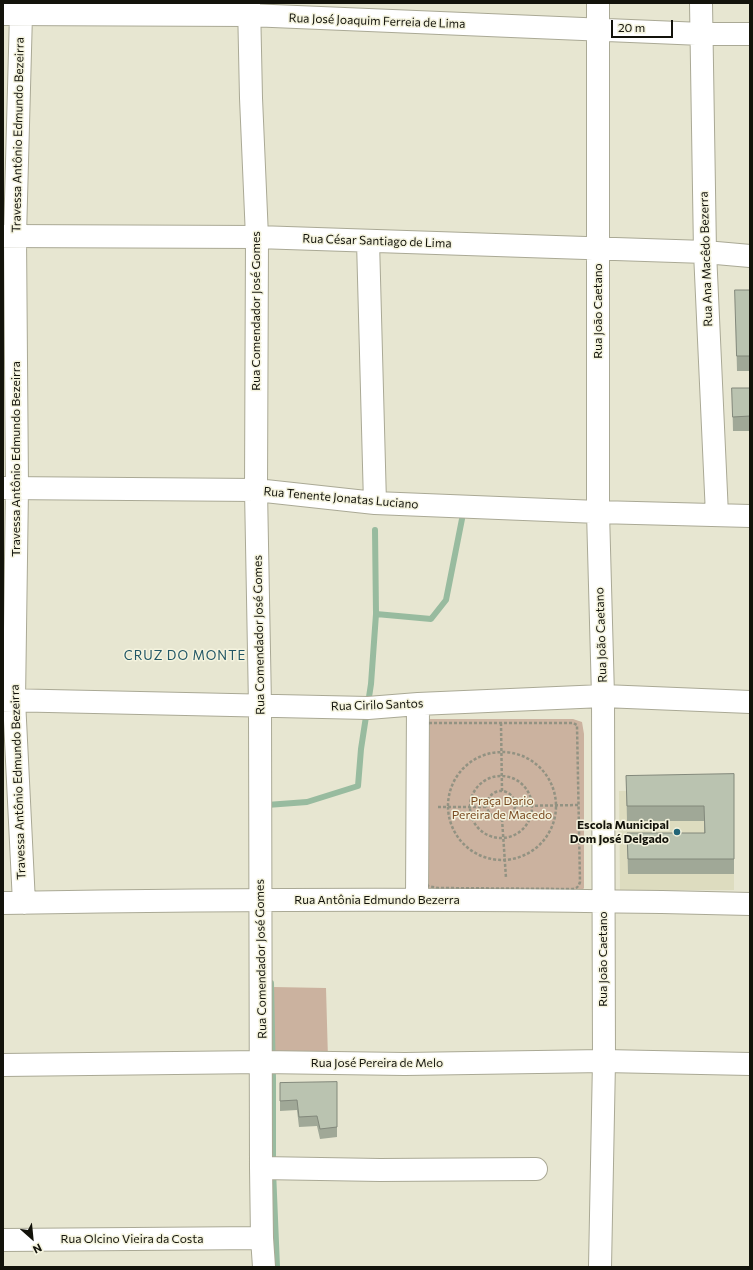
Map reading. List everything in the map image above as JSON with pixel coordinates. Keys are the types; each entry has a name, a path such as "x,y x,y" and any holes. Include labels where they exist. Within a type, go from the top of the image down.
{"street":[{"name":"Rua João Caetano","path":"598,3 598,512 603,696 604,1061 600,1267"},
{"name":"Rua Ana Macêdo Bezerra","path":"702,3 705,252 717,515"},
{"name":"Rua José Joaquim Ferreia de Lima","path":"12,14 249,9 599,30 702,34 750,34"},
{"name":"Rua Comendador José Gomes","path":"249,9 257,237 256,490 260,706 262,1062 261,1168 264,1267"},
{"name":"Travessa Antônio Edmundo Bezeirra","path":"12,14 9,236 10,488 8,700 13,903"},
{"name":"Rua César Santiago de Lima","path":"9,236 257,237 705,252 750,256"},
{"path":"368,241 375,503"},
{"name":"Rua Tenente Jonatas Luciano","path":"10,488 256,490 375,503 598,512 750,516"},
{"name":"Rua Cirilo Santos","path":"8,700 368,708 418,704 603,696 750,702"},
{"path":"417,900 418,704"},
{"name":"Rua Antônia Edmundo Bezerra","path":"13,903 417,900 603,901 750,904"},
{"name":"Rua José Pereira de Melo","path":"3,1064 262,1062 405,1064 604,1061 750,1064"},
{"path":"261,1168 380,1170 536,1169"},
{"name":"Rua Olcino Vieira da Costa","path":"3,1240 262,1238"}],"path":[{"path":"434,722 573,723 577,725 579,805 580,882 578,887 574,889 438,888 428,886 426,882 424,731 429,723 434,722"},
{"path":"501,723 502,791"},
{"path":"493,753 512,753 530,759 544,771 553,787 556,805 554,823 545,839 532,851 516,859 499,860 482,857 467,848 456,835 449,819 448,802 452,785 461,770 476,759 493,753"},
{"path":"501,775 513,777 522,782 528,791 533,806 529,821 522,830 503,838 493,837 484,833 476,826 471,817 470,807 471,797 476,788 483,781 492,776 501,775"},
{"path":"502,791 511,795 514,799 515,806 510,815 502,819 489,813 487,807 488,800 491,796 494,793 502,791"},
{"path":"515,806 579,805"},
{"path":"425,807 487,807"},
{"path":"502,819 507,888"}],"shaded area":[{"name":"Escola Municipal Dom José Delgado","path":"734,789 734,890 620,890 619,791"}],"green space":[{"name":"Praça Dario Pereira de Macedo","path":"427,719 573,719 582,722 584,734 584,888 581,892 428,892"},
{"path":"273,987 326,988 328,1059 273,1057"}],"building":[{"path":"735,290 750,290 750,356 737,356"},
{"path":"732,388 750,388 750,416 733,417"},
{"path":"734,774 734,859 628,859 627,833 705,833 704,806 627,806 626,776"},
{"path":"337,1082 337,1127 320,1129 317,1116 299,1117 297,1100 280,1101 280,1083"}],"waterway":[{"path":"267,808 267,805 307,802 358,786 361,749 371,684 376,614 431,619 446,600 462,519"},
{"path":"375,530 376,614"},
{"path":"271,983 273,1170 277,1267"}],"place":[{"name":"Escola Municipal Dom José Delgado","path":"677,832"}],"district":[{"name":"CRUZ DO MONTE","path":"185,656"}]}
